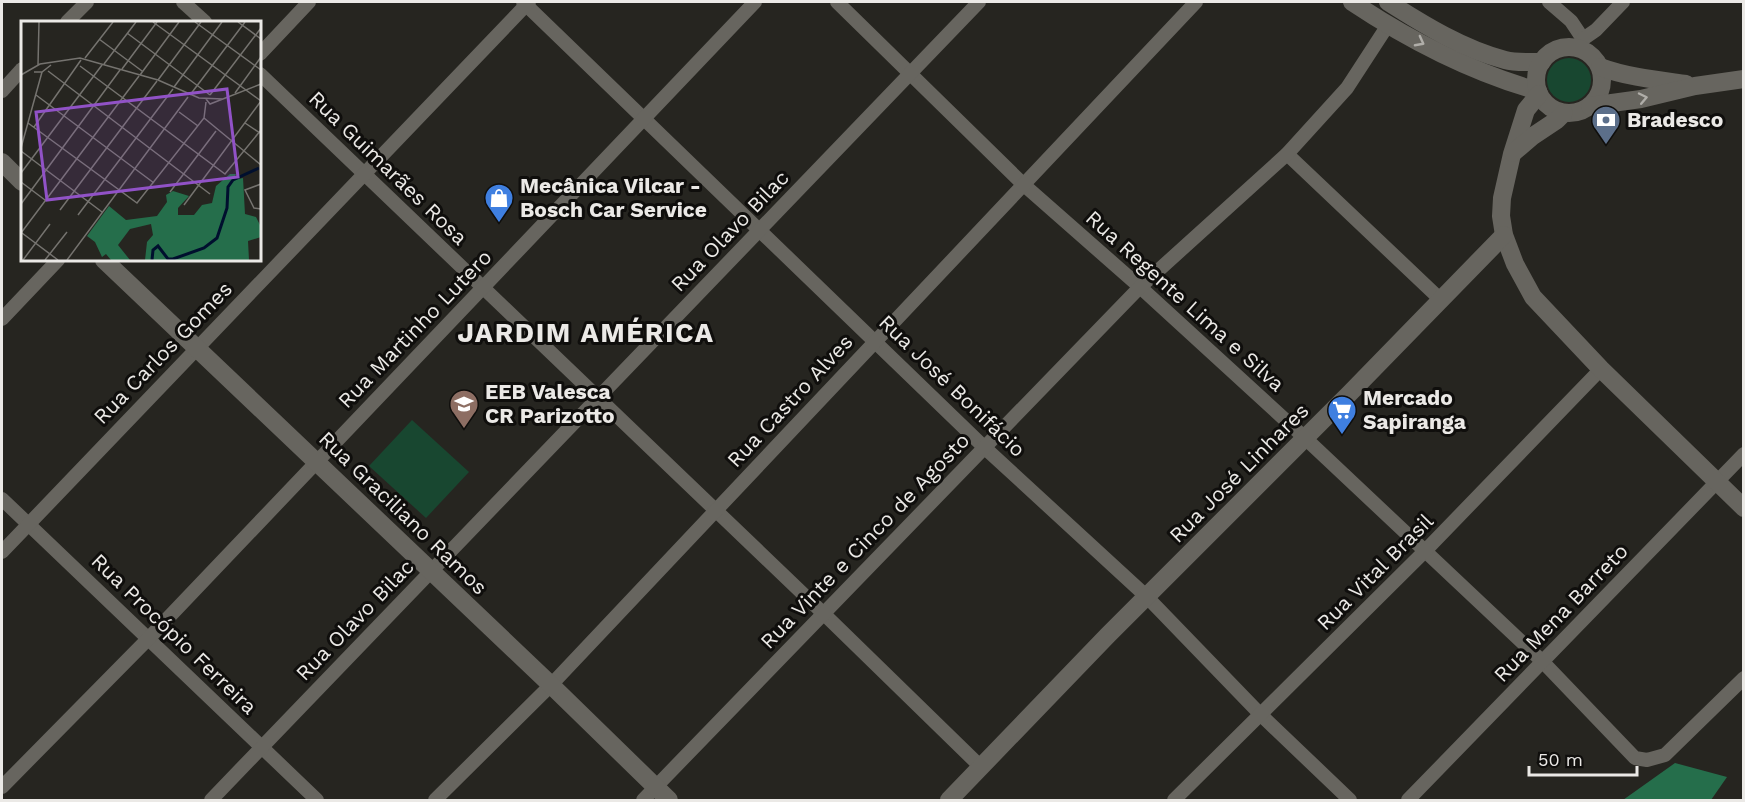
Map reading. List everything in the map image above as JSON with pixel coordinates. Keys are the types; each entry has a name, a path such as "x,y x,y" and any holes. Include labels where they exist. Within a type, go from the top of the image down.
{"street":[{"path":"68,21 87,2"},
{"path":"183,2 204,21"},
{"path":"261,53 309,2"},
{"name":"Rua José Bonifácio","path":"526,2 985,448 1146,596 1350,801"},
{"name":"Rua Carlos Gomes","path":"2,552 526,2"},
{"name":"Rua Martinho Lutero","path":"2,787 148,639 755,2"},
{"name":"Rua Regente Lima e Silva","path":"837,2 1024,185 1140,287 1305,438 1543,662 1635,758 1647,760 1665,755 1743,678"},
{"name":"Rua Olavo Bilac","path":"211,801 979,2"},
{"name":"Rua Castro Alves","path":"435,801 551,685 1196,2"},
{"path":"1352,2 1388,25 1452,60 1538,92"},
{"path":"1549,2 1571,21 1584,45 1600,67 1602,77 1602,88 1598,98 1590,106 1582,111 1564,113 1554,110 1545,103 1538,92 1537,71 1549,54 1557,49 1584,45 1623,2"},
{"path":"1399,4 1448,37 1482,52 1507,60 1542,62"},
{"name":"Rua Vinte e Cinco de Agosto","path":"649,794 1140,287 1287,154 1347,88 1388,25"},
{"path":"1600,67 1641,78 1695,86"},
{"path":"2,91 21,70"},
{"name":"Rua Guimarães Rosa","path":"261,75 981,767"},
{"path":"1590,106 1641,99 1695,86 1743,78"},
{"path":"1538,92 1526,110 1512,154 1502,198 1501,216 1504,235 1515,264 1533,297 1601,369 1743,508"},
{"path":"1512,154 1564,113"},
{"path":"1287,154 1441,300"},
{"path":"2,162 21,181"},
{"name":"Rua José Linhares","path":"949,801 1146,596 1189,556 1504,235"},
{"path":"2,319 57,261"},
{"name":"Rua Graciliano Ramos","path":"105,261 551,685 649,794 669,801"},
{"name":"Rua Vital Brasil","path":"1174,801 1425,551 1601,369"},
{"name":"Rua Mena Barreto","path":"1408,801 1743,454"},
{"name":"Rua Procópio Ferreira","path":"2,499 317,801"}],"green space":[{"path":"1569,58 1584,65 1591,80 1584,95 1569,102 1554,95 1547,80 1554,65"},
{"path":"412,420 469,472 426,518 369,466"},
{"path":"1675,763 1727,777 1711,800 1623,800"}],"place":[{"name":"Bradesco","path":"1606,146"},
{"name":"Mecânica Vilcar - Bosch Car Service","path":"499,224"},
{"name":"EEB Valesca CR Parizotto","path":"464,430"},
{"name":"Mercado Sapiranga","path":"1342,436"}],"district":[{"name":"JARDIM AMÉRICA","path":"586,333"}]}
